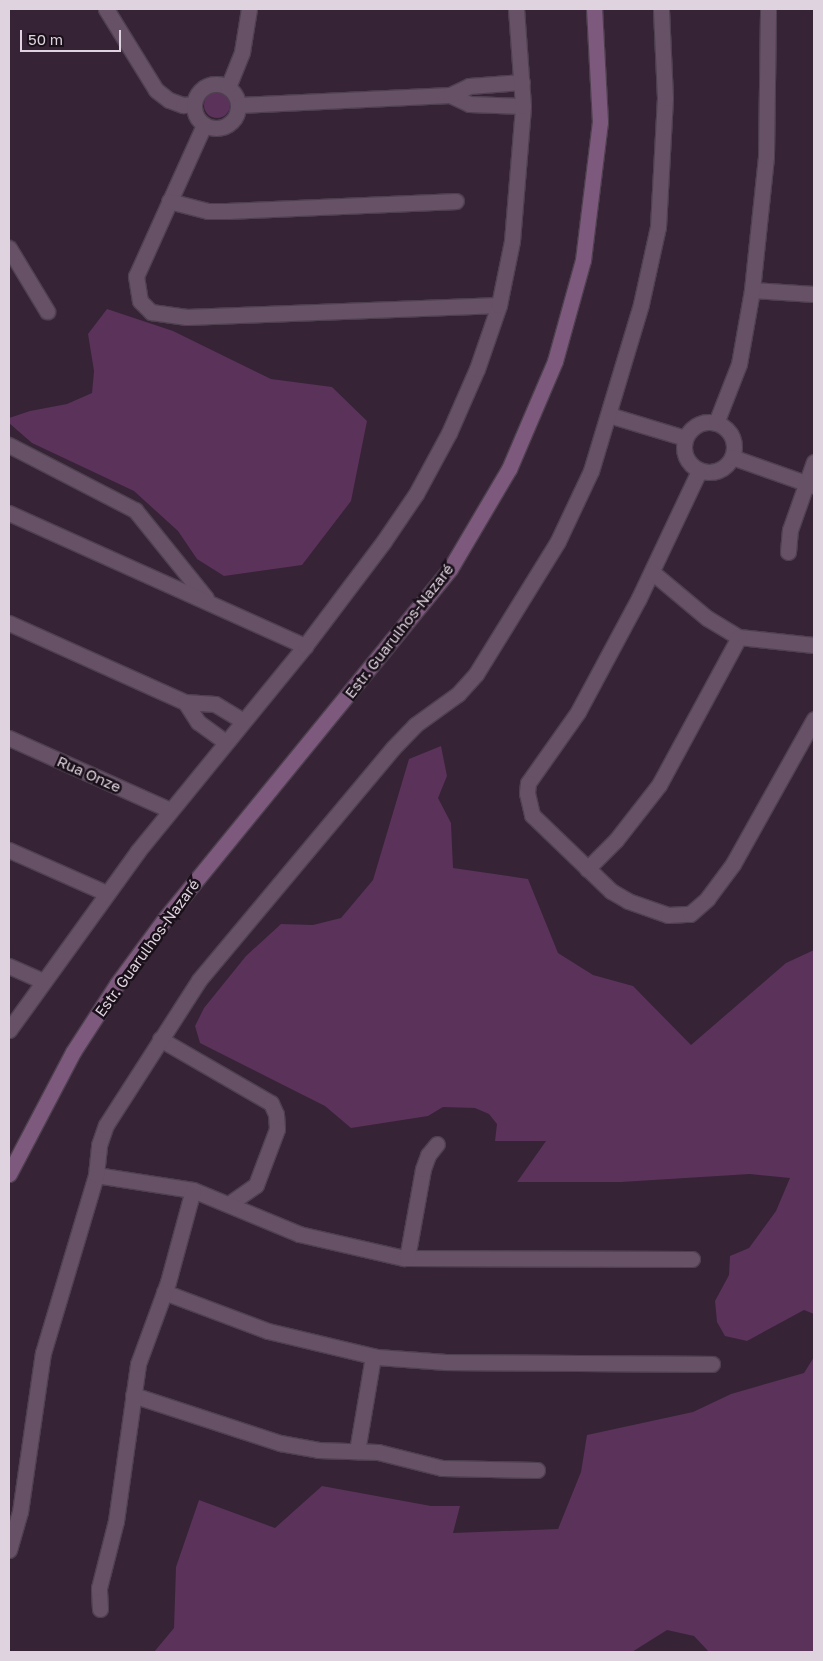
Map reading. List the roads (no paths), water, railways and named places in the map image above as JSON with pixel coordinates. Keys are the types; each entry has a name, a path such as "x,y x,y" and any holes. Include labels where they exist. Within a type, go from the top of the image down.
{"main road":[{"name":"Estr. Guarulhos-Nazaré","path":"9,1174 68,1060 117,984 167,916 450,569 509,469 555,361 583,260 600,122 594,9"}],"street":[{"path":"106,9 156,90 169,100 182,105 194,104"},
{"path":"228,87 242,52 249,9"},
{"path":"9,1030 106,893 170,810 305,646 416,494 478,369 499,305 512,241 523,106 516,9"},
{"path":"9,1550 20,1512 43,1354 96,1175 99,1145 106,1125 199,980 393,748 415,725 458,694 476,674 558,541 591,471 641,304 658,227 665,98 661,9"},
{"path":"716,423 739,364 752,290 766,156 768,9"},
{"path":"239,105 450,95 468,86 522,82"},
{"path":"221,84 228,87 239,105 235,118 224,127 204,125 196,116 194,104 196,97 206,86 221,84"},
{"path":"450,95 469,104 523,106"},
{"path":"204,125 136,276 140,301 151,312 187,317 499,305"},
{"path":"169,201 208,211 456,201"},
{"path":"9,248 47,311"},
{"path":"752,290 814,294"},
{"path":"609,415 685,438"},
{"path":"716,423 732,436 732,457 722,469 699,471 684,454 685,438 694,426 716,423"},
{"path":"9,446 135,510 207,600"},
{"path":"732,457 811,485"},
{"path":"788,552 790,530 811,485 814,462"},
{"path":"699,471 652,572 578,712 528,783 527,793 532,815 611,891 628,902 668,915 690,914 707,898 733,864 814,719"},
{"path":"9,513 207,600 305,646"},
{"path":"652,572 706,618 739,637 814,645"},
{"path":"9,623 185,702 214,704 243,721"},
{"path":"587,869 616,840 659,785 739,637"},
{"path":"185,702 198,722 226,742"},
{"name":"Rua Onze","path":"9,738 170,810"},
{"path":"9,850 106,893"},
{"path":"9,966 42,981"},
{"path":"160,1039 271,1103 276,1114 277,1129 256,1185 229,1204"},
{"path":"407,1258 423,1170 428,1155 437,1144"},
{"path":"96,1175 193,1190 299,1234 407,1258 692,1259"},
{"path":"100,1609 99,1588 116,1521 138,1364 164,1292 193,1190"},
{"path":"164,1292 268,1331 374,1356 446,1362 712,1364"},
{"path":"357,1451 374,1356"},
{"path":"133,1395 280,1443 318,1450 378,1452 442,1468 537,1470"}]}
